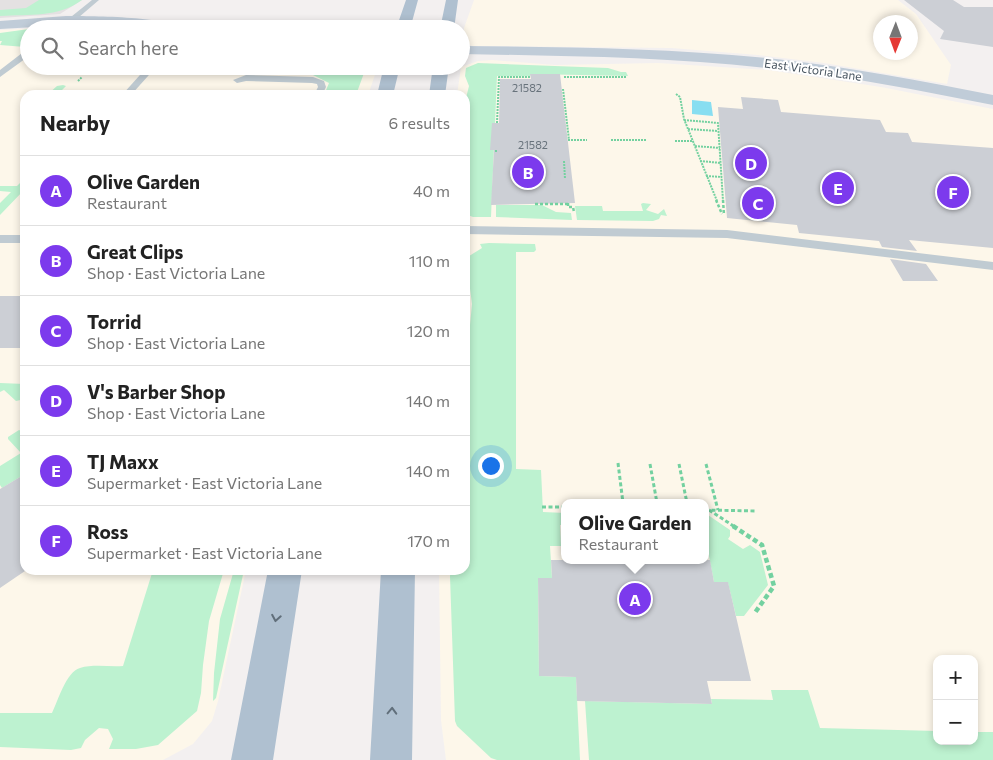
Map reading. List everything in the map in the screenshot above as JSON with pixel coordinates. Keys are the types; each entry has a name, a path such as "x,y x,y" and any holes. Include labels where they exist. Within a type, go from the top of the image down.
{"main road":[{"path":"406,20 412,0"},
{"path":"449,20 452,0"},
{"path":"386,90 390,75"},
{"path":"438,90 440,75"},
{"path":"252,760 284,575"},
{"path":"390,760 398,575"}],"street":[{"path":"0,24 20,23"},
{"name":"East Victoria Lane","path":"470,50 596,51 786,65 875,78 993,100"},
{"name":"East Victoria Lane","path":"470,59 600,60 631,55"}],"lane":[{"path":"72,20 96,0"},
{"path":"0,74 20,59"},
{"path":"131,90 145,75"},
{"path":"237,80 246,78 314,80 321,83 320,90"},
{"path":"470,230 727,234 993,266"},
{"path":"0,239 20,239"}],"path":[{"path":"78,81 82,77"},
{"path":"497,123 499,77 530,77"},
{"path":"564,77 628,77"},
{"path":"563,89 568,140 587,140"},
{"path":"676,94 680,97 684,120 724,221 718,123 684,120"},
{"path":"688,129 718,131"},
{"path":"610,140 646,140"},
{"path":"675,141 693,141"},
{"path":"695,146 720,148"},
{"path":"564,161 565,179"},
{"path":"700,161 721,162"},
{"path":"706,176 722,177"},
{"path":"535,204 568,204"},
{"path":"618,463 622,499"},
{"path":"650,464 656,499"},
{"path":"679,464 686,499"},
{"path":"706,464 718,510"},
{"path":"542,507 561,507"},
{"path":"709,510 758,511"},
{"path":"709,511 762,545 774,586 754,614"}],"shaded area":[{"path":"0,0 82,0 60,14 0,18"},
{"path":"474,0 898,0 917,15 873,15 873,60 918,60 918,17 951,65 947,84 824,63 758,55 671,48 473,46 470,45 470,20 467,20"},
{"path":"20,29 20,75 375,75 370,90 20,90 20,575 245,575 212,721 193,744 163,760 0,760 0,30"},
{"path":"492,60 555,65 658,63 768,70 881,87 993,109 993,760 446,760 441,720 439,575 470,575 470,90 458,90 460,75 470,75 470,64"}],"green space":[{"path":"39,0 82,0 63,10 43,14 0,16 0,10 26,8"},
{"path":"20,30 20,47 0,45 2,41 0,41 0,33"},
{"path":"478,63 608,68 626,72 628,76 531,74 530,76 497,76 491,217 473,217 470,216 470,90 468,90 469,86 465,76 470,75 470,66"},
{"path":"313,75 363,75 358,90 326,90 329,83"},
{"path":"57,86 66,86 62,90 53,90"},
{"path":"20,183 20,194 0,215 0,203 11,192 0,191 0,186 17,186"},
{"path":"641,204 651,204 646,210 658,214 664,209 667,216 661,215 659,219 653,221 577,220 575,206 602,206 603,211 643,211"},
{"path":"496,205 542,205 556,212 571,213 572,220 496,217"},
{"path":"480,244 535,244 536,250 534,252 516,252 516,469 541,470 543,512 561,513 561,546 550,546 552,578 538,578 539,676 576,677 580,760 497,760 491,758 457,726 455,721 450,576 470,575 470,325 472,304 470,256 482,248"},
{"path":"0,383 20,384 20,400 16,401 4,390 0,392"},
{"path":"20,430 20,452 8,439 8,437"},
{"path":"20,454 20,477 2,488 0,485 0,466"},
{"path":"709,516 730,530 728,539 743,549 750,545 760,552 768,585 744,616 736,616 728,583 714,582 709,556"},
{"path":"151,575 223,575 209,621 201,693 197,711 158,745 136,749 109,749 113,739 108,729 99,728 85,740 81,748 71,750 0,747 0,713 52,713 67,681 75,671 90,666 123,666"},
{"path":"233,575 243,575 216,698 213,701 214,673 220,619"},
{"path":"771,690 808,690 820,728 933,731 933,745 978,745 978,732 993,732 993,760 589,760 585,701 712,704 711,699 773,700"}],"water":[{"path":"692,100 711,102 713,116 692,114"}],"building":[{"path":"904,0 953,0 964,7 993,7 993,47 940,39 944,31"},
{"path":"530,74 560,74 575,203 491,205 494,150 490,150 492,123 499,123 500,79 531,79"},
{"path":"741,97 778,100 781,112 880,120 886,132 908,133 912,142 993,148 993,248 909,240 917,251 882,247 879,241 799,233 797,225 727,218 718,107 743,109"},
{"path":"890,259 926,264 938,281 903,281"},
{"path":"0,296 20,296 20,348 0,348"},
{"path":"20,477 20,574 0,588 0,489"},
{"path":"551,560 561,560 561,564 709,564 710,560 714,582 728,582 751,681 707,681 712,704 577,701 576,677 539,676 538,578 552,578"}],"place":[{"name":"V's Barber Shop","path":"751,163"},
{"name":"Great Clips","path":"528,172"},
{"name":"TJ Maxx","path":"838,188"},
{"name":"Ross","path":"953,192"},
{"name":"Torrid","path":"758,203"},
{"name":"Olive Garden","path":"635,599"}]}
